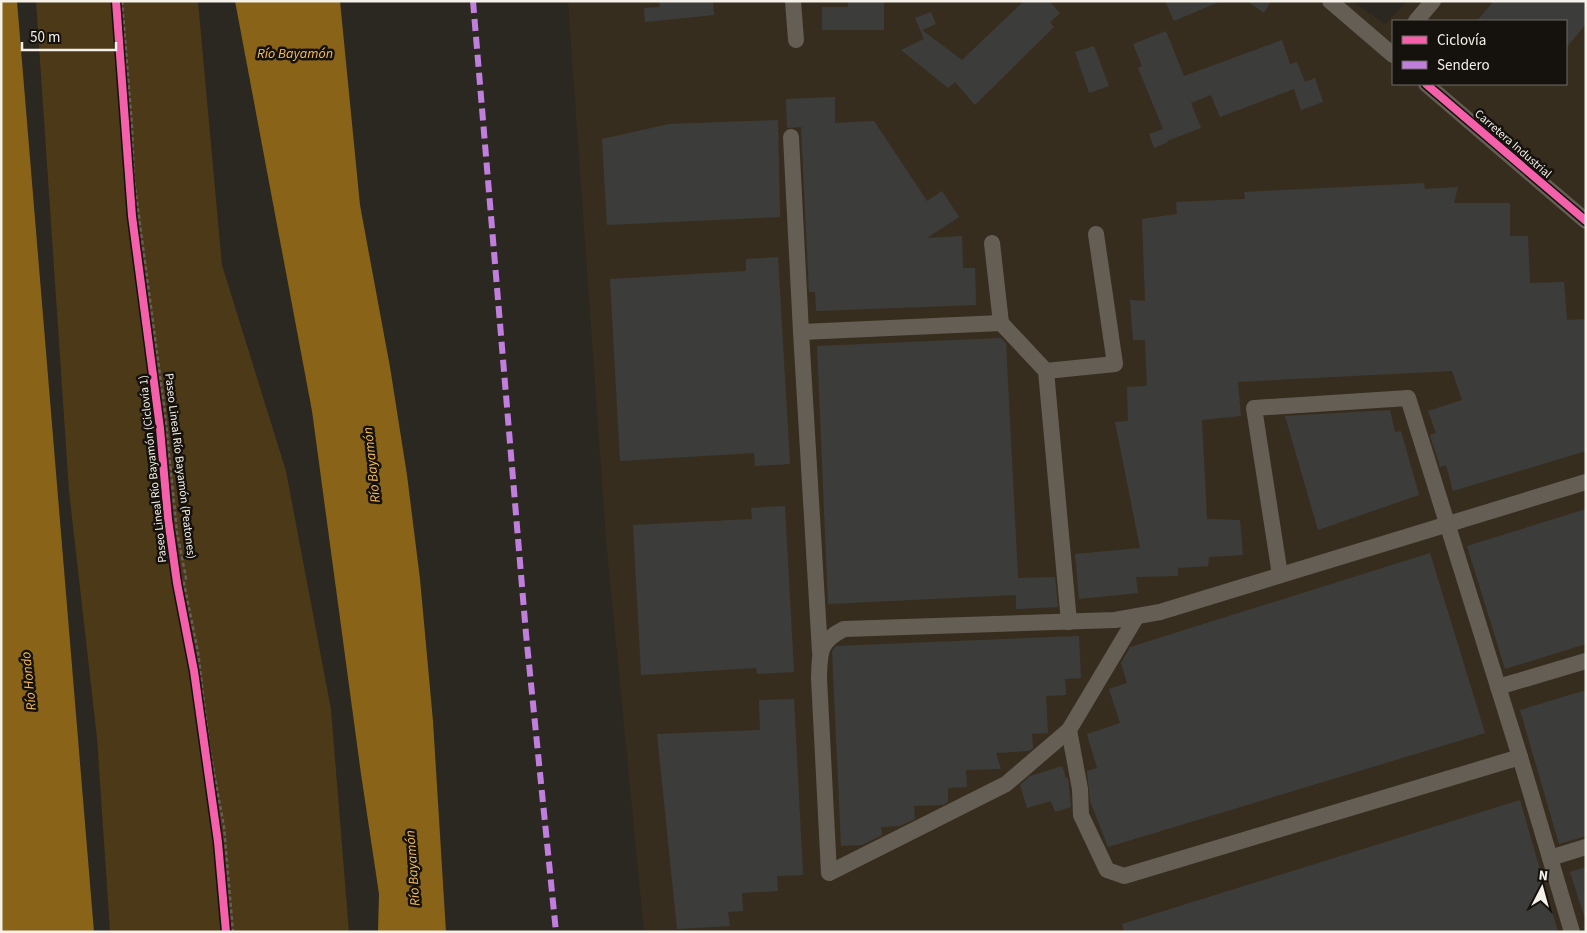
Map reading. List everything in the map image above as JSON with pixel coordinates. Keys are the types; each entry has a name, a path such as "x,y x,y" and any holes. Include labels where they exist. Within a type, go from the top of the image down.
{"street":[{"path":"793,1 796,40"},
{"path":"1330,1 1392,51"},
{"path":"1417,20 1433,1"},
{"name":"Carretera Industrial","path":"1427,85 1586,221"},
{"path":"791,137 820,652 819,678 829,873 1006,784 1069,730 1137,616"},
{"path":"1046,371 1115,364 1096,234"},
{"path":"992,243 1001,323 1046,371 1069,622"},
{"path":"801,332 1001,323"},
{"path":"1280,575 1254,408 1408,398 1520,757 1572,932"},
{"path":"820,652 830,636 844,629 1115,620 1160,612 1586,482"},
{"path":"1498,687 1586,661"},
{"path":"1069,730 1080,789 1081,815 1107,870 1124,876 1520,757"},
{"path":"1550,858 1586,847"}],"shaded area":[{"path":"36,1 198,1 222,265 286,471 331,709 349,932 110,932 97,738 69,491"},
{"path":"568,1 1352,1 1385,24 1407,1 1586,1 1586,932 644,932 606,540"}],"water":[{"name":"Río Hondo","path":"1,1 17,1 94,932 1,932"},
{"name":"Río Bayamón","path":"235,1 340,1 360,205 390,367 407,475 420,579 433,721 446,932 378,932 379,894 312,411"}],"building":[{"path":"659,1 713,1 714,15 645,22 644,8 660,7"},
{"path":"848,1 884,1 884,30 822,30 822,7 848,7"},
{"path":"1024,1 1049,1 1060,13 1050,22 1054,27 975,105 955,82 948,88 901,50 924,39 915,18 931,12 936,24 922,30 962,60"},
{"path":"1165,1 1221,1 1174,21"},
{"path":"1247,1 1271,1 1264,13"},
{"path":"1494,1 1586,1 1586,24 1567,47 1567,20 1478,20"},
{"path":"1166,31 1184,76 1282,40 1290,64 1297,62 1305,82 1315,78 1323,102 1301,110 1294,89 1220,117 1211,95 1191,103 1201,128 1154,148 1149,134 1163,129 1138,68 1142,66 1133,44"},
{"path":"1094,46 1109,86 1089,93 1075,52"},
{"path":"835,97 835,123 874,121 927,201 942,191 959,217 927,238 962,236 963,268 975,268 976,305 816,311 815,292 809,292 801,127 787,128 786,99"},
{"path":"778,120 780,217 607,225 602,139 669,124"},
{"path":"1424,183 1425,189 1458,187 1454,203 1510,203 1510,236 1528,236 1530,283 1564,282 1567,320 1586,319 1586,451 1453,491 1446,465 1440,467 1430,435 1436,433 1428,411 1462,400 1452,371 1238,382 1241,416 1202,420 1207,519 1240,520 1243,555 1209,557 1208,566 1178,568 1178,576 1136,577 1138,593 1079,599 1075,554 1140,548 1115,422 1128,421 1127,387 1147,386 1145,340 1133,340 1130,300 1145,301 1142,219 1177,214 1176,202 1245,199 1244,192"},
{"path":"778,257 790,464 755,466 754,453 620,461 610,279 746,271 746,259"},
{"path":"1001,338 1006,343 1018,578 1055,577 1058,607 1016,609 1016,595 828,604 817,346"},
{"path":"1390,410 1395,432 1401,431 1419,495 1318,530 1285,416"},
{"path":"785,506 794,672 757,674 756,668 641,675 633,525 752,519 751,508"},
{"path":"1586,509 1586,644 1505,669 1467,546"},
{"path":"1430,553 1485,733 1108,847 1090,801 1087,771 1097,768 1087,734 1120,723 1109,689 1127,683 1121,663 1130,647"},
{"path":"1079,636 1081,678 1065,679 1066,695 1046,696 1048,733 1032,734 1033,748 1029,751 996,753 1001,769 966,770 967,787 948,788 948,802 943,805 914,806 915,819 900,826 881,827 882,835 862,845 841,846 832,651 836,646"},
{"path":"1586,690 1586,836 1559,844 1520,710"},
{"path":"794,699 803,875 777,876 778,891 742,893 743,911 728,912 730,926 677,929 657,734 760,730 759,700"},
{"path":"1062,766 1066,778 1068,778 1071,807 1055,812 1051,801 1027,808 1020,785 1030,776"},
{"path":"1520,800 1558,932 1124,932 1122,924"},
{"path":"1586,867 1586,916 1584,916 1570,872"}],"marked path":[{"path":"473,1 526,634 556,932"}],"cycle path":[{"name":"Paseo Lineal Río Bayamón (Peatones)","path":"116,1 132,216 160,428 168,519 177,583 194,671 218,842 226,932"},
{"path":"1427,85 1586,221"}]}
